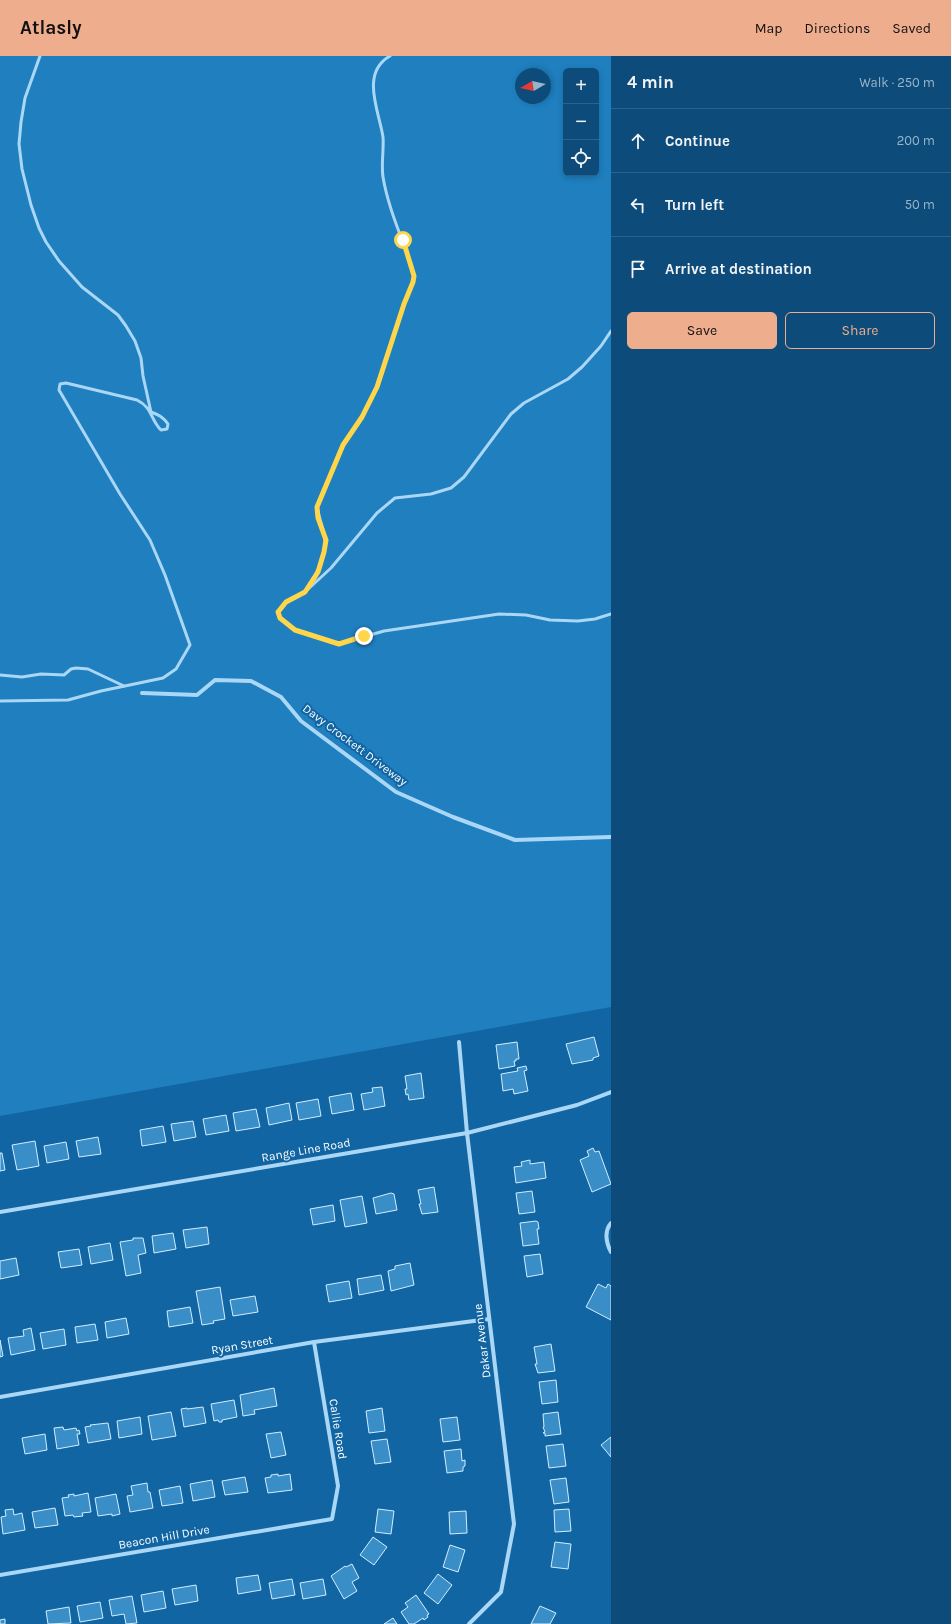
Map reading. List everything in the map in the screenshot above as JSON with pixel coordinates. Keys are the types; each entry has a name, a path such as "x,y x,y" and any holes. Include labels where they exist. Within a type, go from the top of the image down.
{"street":[{"name":"Davy Crockett Driveway","path":"142,693 197,695 215,680 251,681 281,697 302,721 396,792 453,817 515,840 611,837"},
{"name":"Dakar Avenue","path":"459,1042 467,1133 514,1524 501,1592 469,1624"},
{"name":"Range Line Road","path":"0,1212 467,1133 577,1105 611,1092"},
{"path":"611,1223 606,1231 611,1252"},
{"name":"Ryan Street","path":"0,1397 314,1342 489,1319"},
{"name":"Callie Road","path":"314,1342 338,1486 332,1519"},
{"name":"Beacon Hill Drive","path":"0,1575 332,1519"}],"lane":[{"path":"0,701 68,700 163,678 176,669 190,645 165,575 150,540 120,494 59,390 60,384 66,383 137,400 146,405 156,425 161,430 166,429 168,424 158,414 151,412 143,376 141,358 135,341 126,326 118,315 82,286 64,266 46,242 39,228 22,169 19,144 25,98 40,56"},
{"path":"305,592 318,572 326,540 318,518 317,507 343,445 362,417 377,387 414,276 387,197 383,176 384,150 373,86 374,72 379,64 390,56"},
{"path":"611,331 601,346 582,367 568,379 524,403 510,414 464,478 451,488 431,494 395,498 377,513 331,568 305,592 286,602 278,612 280,618 295,630 339,644 384,631 499,614 526,615 550,620 578,621 595,619 611,614"},
{"path":"0,675 22,677 41,674 64,675 71,669 88,669 124,686"}],"shaded area":[{"path":"0,56 611,56 611,1007 0,1116"}],"building":[{"path":"594,1037 599,1056 593,1058 593,1060 572,1064 566,1044"},
{"path":"517,1042 519,1059 514,1061 515,1066 499,1069 496,1045"},
{"path":"526,1066 527,1070 524,1071 528,1091 514,1094 513,1089 503,1091 501,1074 518,1071 517,1068"},
{"path":"421,1073 424,1098 409,1100 405,1089 407,1089 405,1076"},
{"path":"382,1087 385,1106 364,1110 361,1094 373,1092 372,1088"},
{"path":"351,1093 354,1110 332,1114 329,1097"},
{"path":"318,1099 321,1116 299,1120 296,1103"},
{"path":"289,1103 292,1120 269,1125 266,1108"},
{"path":"256,1109 260,1127 236,1131 233,1113"},
{"path":"226,1115 229,1131 206,1135 203,1119"},
{"path":"193,1121 196,1137 174,1141 171,1124"},
{"path":"163,1126 166,1142 142,1146 140,1130"},
{"path":"98,1137 101,1154 79,1157 76,1141"},
{"path":"35,1141 39,1166 17,1170 12,1145"},
{"path":"66,1142 69,1159 47,1163 44,1146"},
{"path":"593,1148 595,1152 599,1151 611,1184 592,1192 580,1160 589,1156 587,1151"},
{"path":"0,1153 2,1153 5,1170 0,1171"},
{"path":"530,1160 530,1164 544,1162 546,1178 516,1183 514,1167 522,1166 521,1162"},
{"path":"434,1187 438,1212 422,1214 419,1204 421,1204 418,1190"},
{"path":"532,1191 535,1212 519,1214 516,1193"},
{"path":"391,1193 394,1194 397,1210 376,1214 373,1198"},
{"path":"362,1196 367,1223 345,1227 340,1200"},
{"path":"333,1205 335,1221 313,1225 310,1209"},
{"path":"538,1222 539,1229 537,1229 539,1244 523,1246 520,1223"},
{"path":"207,1227 209,1244 186,1248 183,1230"},
{"path":"173,1233 176,1249 154,1253 152,1236"},
{"path":"133,1238 143,1238 146,1253 138,1255 141,1273 126,1276 120,1242 133,1240"},
{"path":"110,1243 113,1260 91,1264 88,1247"},
{"path":"79,1249 82,1265 61,1268 58,1252"},
{"path":"540,1254 543,1274 527,1277 524,1256"},
{"path":"16,1258 19,1275 0,1279 0,1261"},
{"path":"410,1263 414,1285 391,1291 388,1271 395,1269 395,1266"},
{"path":"381,1275 384,1290 359,1295 357,1279"},
{"path":"349,1281 352,1298 329,1302 326,1285"},
{"path":"598,1284 606,1288 608,1284 611,1286 611,1320 586,1307"},
{"path":"220,1287 225,1319 202,1325 196,1291"},
{"path":"255,1296 258,1312 233,1316 230,1300"},
{"path":"190,1307 193,1323 169,1327 167,1311"},
{"path":"126,1318 129,1334 107,1338 105,1322"},
{"path":"95,1324 98,1340 77,1343 75,1327"},
{"path":"31,1328 35,1350 11,1355 8,1338 24,1336 23,1330"},
{"path":"64,1329 66,1345 43,1349 40,1333"},
{"path":"0,1340 3,1356 0,1357"},
{"path":"551,1344 555,1371 538,1373 535,1364 537,1364 534,1347"},
{"path":"556,1380 558,1402 542,1404 539,1382"},
{"path":"274,1388 277,1406 254,1410 255,1414 243,1416 240,1395"},
{"path":"234,1400 237,1417 222,1420 222,1422 219,1422 218,1420 214,1421 211,1404"},
{"path":"203,1407 206,1423 184,1427 181,1409"},
{"path":"382,1408 385,1431 369,1433 366,1411"},
{"path":"171,1412 176,1436 152,1440 148,1416"},
{"path":"558,1412 561,1434 545,1436 545,1433 543,1433 545,1432 543,1427 543,1414"},
{"path":"140,1417 142,1434 119,1438 117,1421"},
{"path":"457,1417 460,1440 443,1442 440,1419"},
{"path":"108,1423 111,1439 88,1443 85,1427"},
{"path":"63,1427 64,1430 76,1428 77,1431 79,1430 80,1434 77,1434 79,1445 57,1449 54,1428"},
{"path":"281,1432 286,1455 271,1458 266,1434"},
{"path":"45,1434 47,1450 25,1454 22,1438"},
{"path":"611,1437 611,1457 601,1445"},
{"path":"387,1439 391,1462 375,1464 371,1441"},
{"path":"563,1444 566,1466 549,1468 546,1446"},
{"path":"461,1449 462,1461 465,1460 463,1471 447,1473 444,1451"},
{"path":"278,1474 278,1476 290,1474 292,1490 268,1493 265,1478"},
{"path":"245,1477 248,1492 225,1495 222,1481"},
{"path":"566,1478 569,1502 554,1504 550,1480"},
{"path":"212,1480 215,1497 193,1501 190,1484"},
{"path":"147,1483 153,1508 130,1512 127,1496 133,1495 131,1486"},
{"path":"180,1486 183,1503 162,1506 159,1490"},
{"path":"88,1493 91,1512 82,1513 83,1516 65,1516 62,1498 69,1497 68,1495 74,1494 74,1496"},
{"path":"116,1494 120,1514 112,1516 112,1514 98,1516 95,1498"},
{"path":"55,1508 58,1525 35,1528 32,1512"},
{"path":"13,1509 14,1515 22,1513 25,1530 3,1534 1,1517 6,1516 5,1510"},
{"path":"378,1509 394,1511 391,1534 375,1532"},
{"path":"569,1509 571,1531 555,1532 554,1510"},
{"path":"466,1511 467,1533 450,1534 449,1512"},
{"path":"373,1537 387,1547 374,1565 360,1555"},
{"path":"555,1542 571,1544 568,1569 551,1567"},
{"path":"450,1545 465,1550 458,1572 443,1567"},
{"path":"352,1564 359,1578 352,1582 357,1591 344,1599 331,1576 345,1566 346,1567"},
{"path":"438,1574 452,1585 438,1604 424,1593"},
{"path":"258,1575 261,1590 238,1594 236,1578"},
{"path":"292,1579 295,1595 272,1599 269,1583"},
{"path":"323,1579 326,1595 303,1599 300,1583"},
{"path":"196,1585 198,1601 175,1605 172,1589"},
{"path":"163,1591 166,1608 144,1612 141,1595"},
{"path":"416,1595 429,1614 424,1620 423,1618 414,1624 409,1624 401,1612 408,1607 405,1603"},
{"path":"132,1596 137,1623 126,1624 124,1614 112,1616 109,1600"},
{"path":"100,1602 103,1618 80,1622 77,1606"},
{"path":"540,1606 556,1613 550,1624 531,1624"},
{"path":"69,1607 71,1623 48,1624 46,1611"},
{"path":"393,1618 397,1624 384,1624"},
{"path":"5,1619 5,1624 0,1624 0,1620"}],"route":[{"path":"364,636 339,644 295,630 280,618 278,612 286,602 305,592 318,572 326,540 318,518 317,507 343,445 362,417 377,387 404,304 413,282 414,276 403,240"}]}
